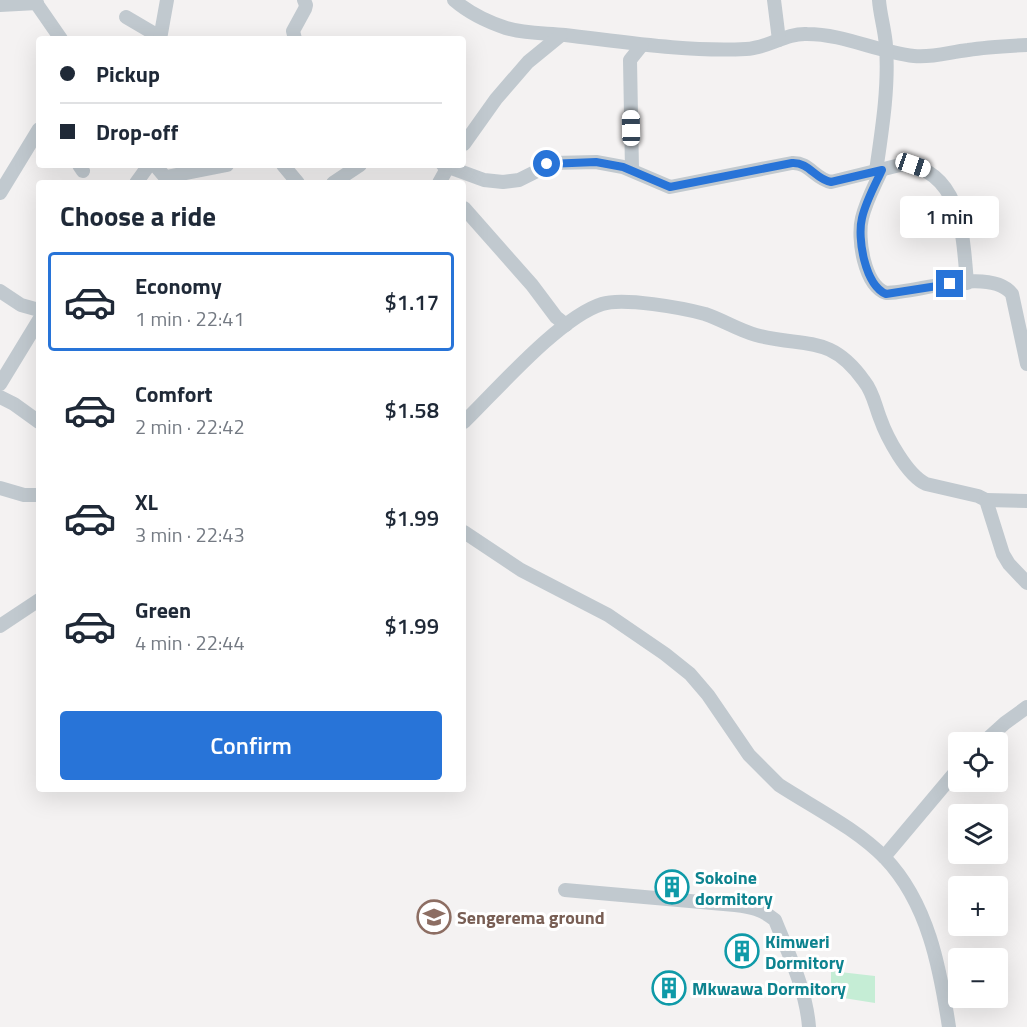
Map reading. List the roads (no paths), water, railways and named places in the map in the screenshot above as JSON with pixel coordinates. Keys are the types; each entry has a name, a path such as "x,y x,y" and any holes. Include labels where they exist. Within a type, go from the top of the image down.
{"street":[{"path":"160,36 167,0"},
{"path":"294,36 293,31 300,14 305,9 304,0"},
{"path":"454,0 482,18 521,32 642,45 712,50 749,49 768,46 794,34 824,34 839,36 886,52 926,57 969,50 1027,45"},
{"path":"774,0 779,40"},
{"path":"879,0 886,52 884,120 879,170 862,216 860,229 869,277 881,292 893,293 982,282 1007,288 1012,294 1027,364"},
{"path":"0,4 35,2 60,36"},
{"path":"126,17 157,36"},
{"path":"466,141 496,99 528,62 561,35"},
{"path":"632,170 630,60 642,45"},
{"path":"0,193 36,134"},
{"path":"443,172 503,182 519,180 547,164 596,162 632,170 670,187 792,163 806,165 824,180 831,182 904,164 925,169 936,178 958,212 963,232 967,283"},
{"path":"158,168 168,180 210,168"},
{"path":"286,168 296,180"},
{"path":"338,180 356,168"},
{"path":"466,210 566,325"},
{"path":"0,291 21,304 36,309"},
{"path":"466,420 566,325 600,305 624,302 698,313 753,334 833,350 864,381 873,396 886,433 913,474 926,484 978,496 986,500 1027,501"},
{"path":"0,384 36,325"},
{"path":"0,397 36,420"},
{"path":"0,488 24,495 36,495"},
{"path":"986,500 1003,554 1027,583"},
{"path":"466,533 521,570 608,615 665,654 690,674 708,695 743,747 770,778 864,840 884,857 902,879 922,912 939,970 949,1027"},
{"path":"0,626 36,602"},
{"path":"995,732 1026,708"},
{"path":"884,857 948,781"},
{"path":"565,890 735,905 756,908 766,913 775,920 802,990 807,1006 809,1027"}],"place":[{"name":"Sokoine dormitory","path":"672,887"},
{"name":"Sengerema ground","path":"434,917"},
{"name":"Kimweri Dormitory","path":"742,951"},
{"name":"Mkwawa Dormitory","path":"669,988"}]}
